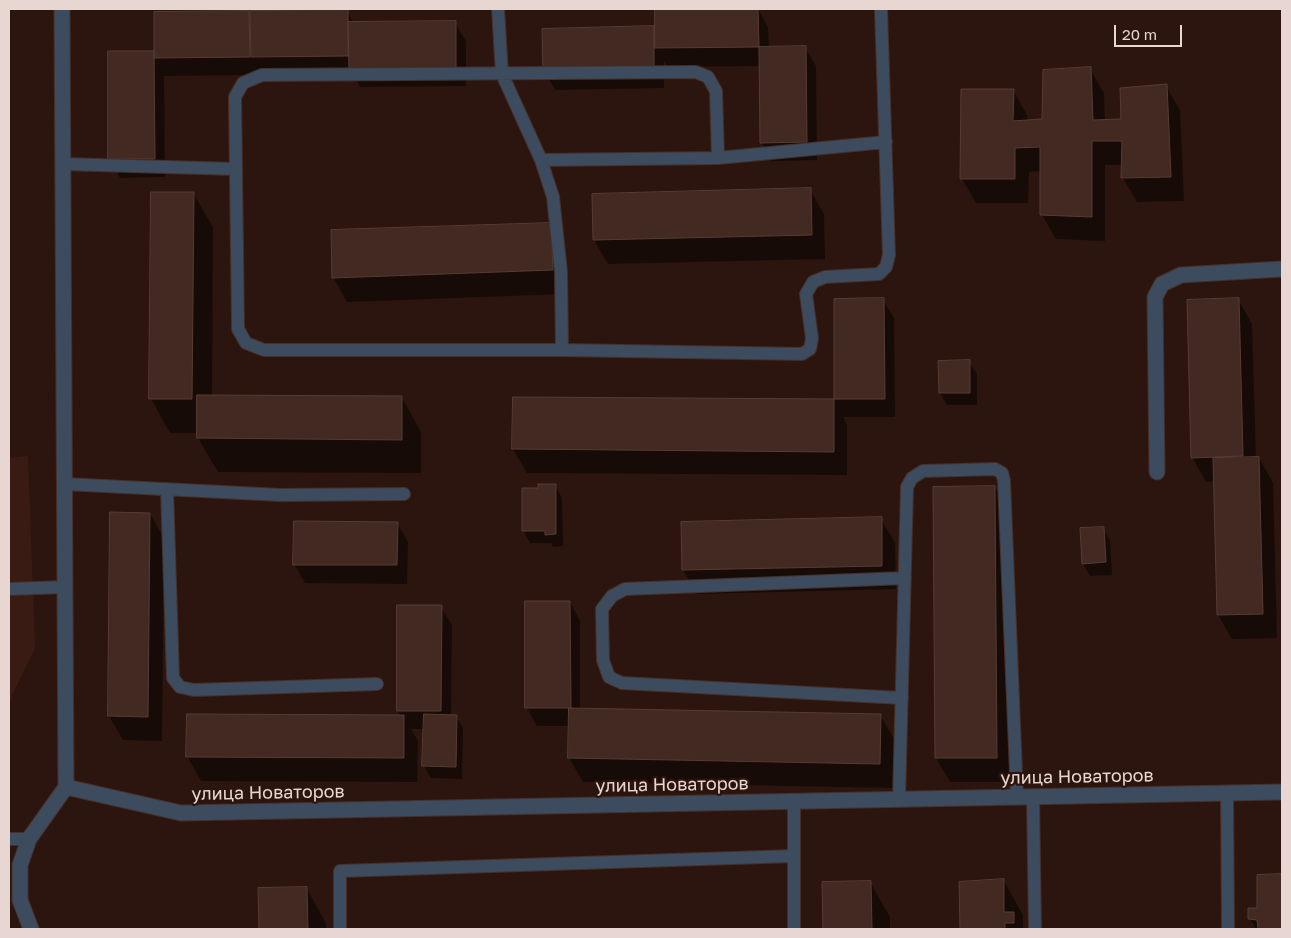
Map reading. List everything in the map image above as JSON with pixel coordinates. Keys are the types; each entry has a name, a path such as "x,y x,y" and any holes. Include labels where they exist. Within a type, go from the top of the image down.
{"street":[{"path":"31,929 20,900 20,865 29,839 66,787 66,484 62,9"},
{"path":"1157,472 1155,297 1162,284 1181,275 1282,269"},
{"name":"улица Новаторов","path":"66,787 181,813 1282,792"}],"lane":[{"path":"498,9 502,74 541,160 553,197 561,272 562,350"},
{"path":"718,158 716,91 708,77 696,72 262,74 243,83 235,98 238,329 246,342 264,350 562,350 802,354 810,349 812,338 806,294 813,282 825,277 879,274 886,268 888,255 886,142 881,9"},
{"path":"541,160 718,158 886,142"},
{"path":"63,164 236,169"},
{"path":"899,800 907,486 912,478 923,471 995,469 1002,473 1004,481 1017,797"},
{"path":"66,484 280,495 404,494"},
{"path":"167,489 173,678 180,687 194,690 376,684"},
{"path":"902,698 622,683 609,677 603,660 602,609 612,596 625,589 905,578"},
{"path":"9,589 66,587"},
{"path":"1227,793 1228,929"},
{"path":"1032,797 1035,929"},
{"path":"794,802 794,929"},
{"path":"9,839 29,839"},
{"path":"340,929 340,871 794,856"}],"shaded area":[{"path":"28,456 35,648 9,702 9,458"}],"building":[{"path":"655,9 758,9 759,47 655,48"},
{"path":"348,10 348,56 251,57 250,11"},
{"path":"249,11 250,57 154,58 154,12"},
{"path":"456,21 456,68 349,69 348,22"},
{"path":"654,26 654,69 543,72 542,29"},
{"path":"806,46 807,142 760,143 759,47"},
{"path":"108,51 154,51 155,159 108,159"},
{"path":"1091,67 1093,120 1121,119 1120,88 1167,84 1171,177 1121,178 1122,141 1092,141 1092,217 1040,215 1040,147 1015,148 1015,179 960,179 961,89 1014,89 1013,121 1042,119 1043,70"},
{"path":"811,188 812,235 593,240 592,194"},
{"path":"151,192 194,192 192,399 149,399"},
{"path":"551,223 553,270 332,278 331,230"},
{"path":"884,298 885,399 834,399 834,299"},
{"path":"1239,298 1243,456 1191,458 1187,300"},
{"path":"970,360 970,393 939,393 938,361"},
{"path":"197,395 402,396 402,440 197,438"},
{"path":"513,397 834,399 834,452 512,449"},
{"path":"1259,457 1263,614 1217,615 1213,458"},
{"path":"538,484 556,484 556,534 545,535 545,531 522,531 522,488 538,488"},
{"path":"995,486 997,758 935,758 933,487"},
{"path":"110,512 150,513 148,717 108,716"},
{"path":"882,517 882,566 682,570 681,522"},
{"path":"294,521 398,522 397,565 293,565"},
{"path":"1104,527 1106,562 1082,564 1080,528"},
{"path":"525,601 570,601 571,708 525,708"},
{"path":"397,605 442,605 441,711 397,711"},
{"path":"569,708 881,714 880,764 568,758"},
{"path":"187,714 404,715 404,758 186,757"},
{"path":"424,714 457,715 456,767 422,766"},
{"path":"1282,874 1282,929 1258,929 1257,920 1248,919 1248,908 1257,908 1257,875"},
{"path":"1004,879 1004,912 1014,912 1014,923 1005,923 1005,929 960,929 959,882"},
{"path":"871,881 872,929 823,929 822,882"},
{"path":"307,887 308,929 259,929 258,888"}]}
